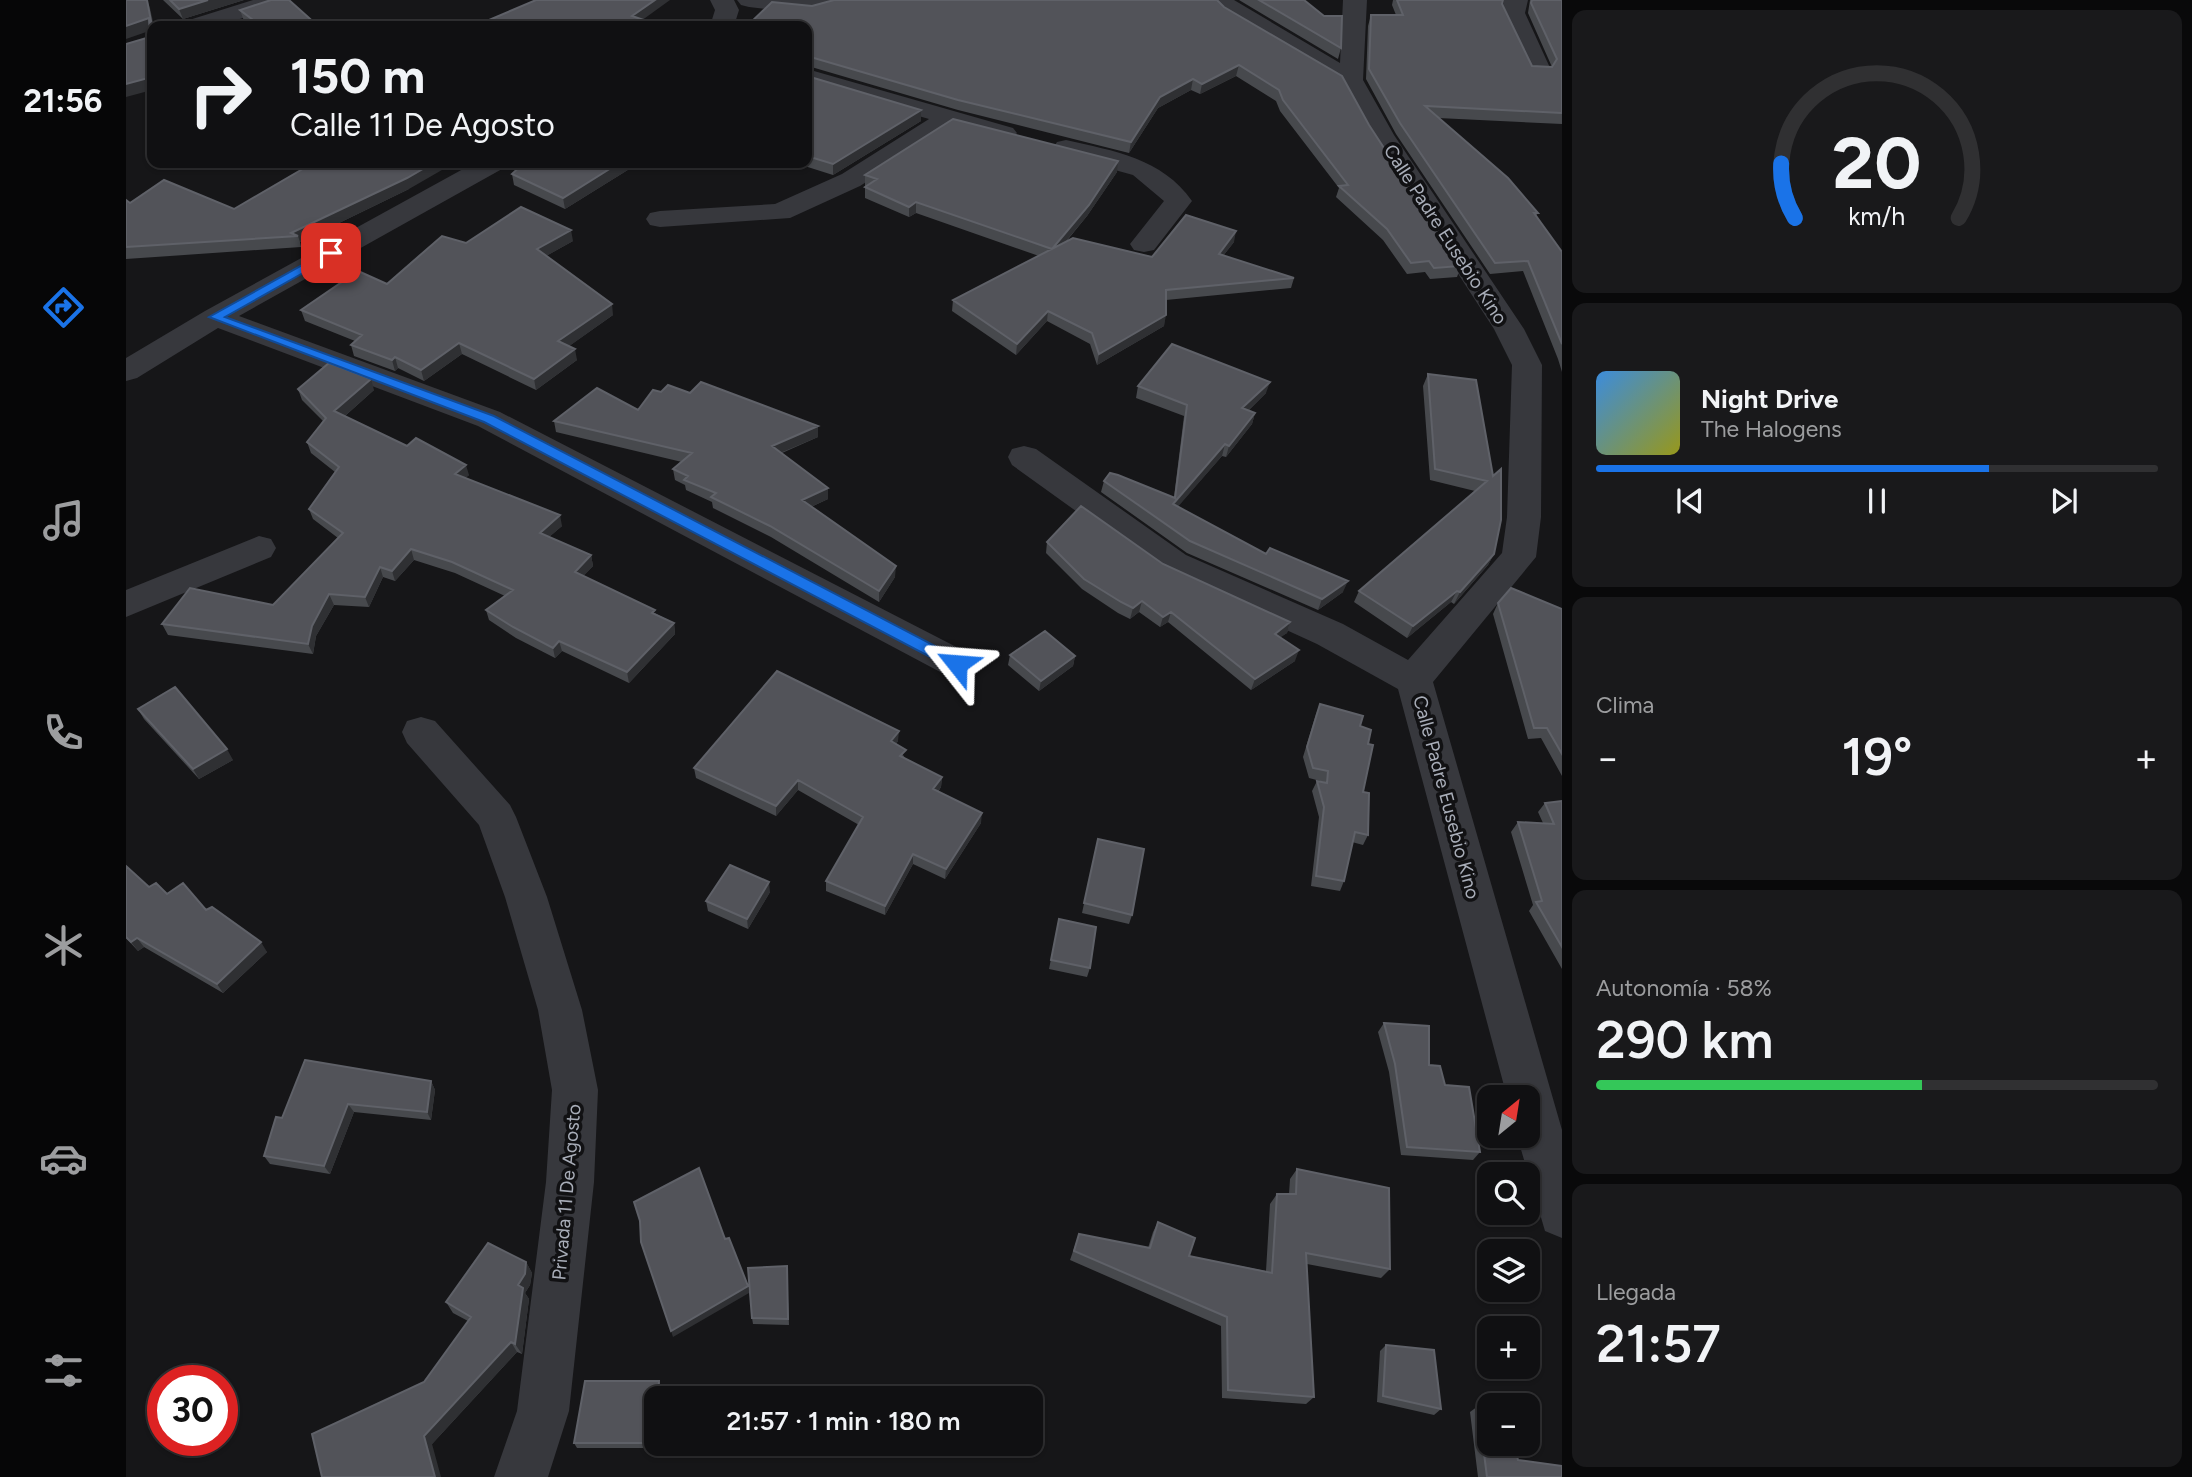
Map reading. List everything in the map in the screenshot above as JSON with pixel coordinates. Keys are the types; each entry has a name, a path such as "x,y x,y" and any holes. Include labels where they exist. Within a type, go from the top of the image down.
{"street":[{"path":"210,21 277,0"},
{"path":"722,0 727,10 724,21"},
{"path":"749,0 812,7 839,0"},
{"path":"1220,0 1231,10 1350,80 1355,0"},
{"path":"1516,0 1513,13 1539,71"},
{"path":"812,77 948,118 1134,165 1164,180 1178,201 1144,244"},
{"name":"Calle Padre Eusebio Kino","path":"1350,80 1381,135 1509,329 1527,365 1524,517 1519,557 1434,652 1414,681 1562,1214"},
{"path":"660,219 780,212 851,180 948,118"},
{"path":"126,371 215,317 484,168"},
{"path":"215,317 489,419 957,664"},
{"path":"1024,457 1174,564 1330,634 1414,681"},
{"path":"126,604 259,548"},
{"name":"Privada 11 De Agosto","path":"421,732 496,817 526,897 561,1010 575,1090 570,1182 543,1412 521,1477"}],"building":[{"path":"126,0 147,0 151,21 149,18 126,26"},
{"path":"170,0 208,0 179,9"},
{"path":"271,0 289,0 312,21 254,21 240,10"},
{"path":"536,0 655,0 632,16 646,21 487,21"},
{"path":"834,0 1217,0 1224,7 1342,76 1369,125 1461,266 1434,268 1429,261 1411,263 1387,229 1339,186 1348,185 1283,100 1279,90 1239,65 1202,84 1193,79 1160,97 1131,142 958,100 812,57 812,21 752,21 772,2 812,6"},
{"path":"1259,0 1304,0 1324,16 1342,16 1341,48"},
{"path":"1397,0 1503,0 1502,4 1532,66 1552,67 1557,59 1531,3 1532,0 1562,0 1562,113 1425,106 1508,178 1538,213 1534,213 1562,252 1562,344 1528,261 1495,263 1400,123 1369,69 1371,15 1403,15"},
{"path":"147,38 147,78 126,84 126,44"},
{"path":"812,77 921,110 833,164 812,158"},
{"path":"953,119 1118,161 1089,205 1052,249 916,202 909,207 865,187 877,179 865,175"},
{"path":"304,168 424,168 291,233 298,236 126,247 126,200 130,203 164,180 234,209"},
{"path":"519,168 611,168 563,198 512,174"},
{"path":"521,207 571,230 537,249 612,304 558,341 575,349 534,379 459,343 421,370 395,357 392,360 351,345 362,335 301,310 358,271 387,284 442,236 466,243"},
{"path":"1186,215 1236,231 1219,254 1294,278 1166,290 1166,315 1099,354 1092,333 1048,311 1017,344 953,300 1073,238 1152,257"},
{"path":"1172,344 1270,382 1242,408 1255,413 1229,446 1225,444 1173,504 1266,554 1270,548 1348,581 1322,599 1190,541 1104,481 1110,473 1175,498 1187,405 1138,386"},
{"path":"329,363 371,379 334,411 407,446 416,438 466,465 455,474 560,515 540,533 591,555 575,572 655,610 652,613 674,623 627,672 559,641 553,648 513,627 486,610 513,590 452,562 411,549 392,571 380,567 365,597 329,594 312,626 308,644 162,624 190,588 273,605 343,533 309,509 339,467 307,442 326,418 298,389"},
{"path":"1428,374 1476,380 1493,476 1501,469 1501,520 1494,554 1460,592 1457,591 1413,626 1359,591 1487,481 1435,469"},
{"path":"701,382 818,426 772,446 828,488 802,500 896,566 879,591 770,526 711,497 716,493 684,480 688,476 673,469 692,453 554,421 597,388 638,410 653,390 661,392 668,385 690,393"},
{"path":"1081,506 1163,564 1290,622 1275,634 1299,650 1255,679 1171,612 1163,617 1142,601 1133,608 1084,579 1047,542"},
{"path":"1511,588 1562,609 1562,754 1547,728 1534,728 1498,603"},
{"path":"1045,631 1075,656 1041,681 1010,655"},
{"path":"777,671 899,731 891,741 906,750 900,756 942,777 933,789 982,813 946,869 913,854 885,906 826,881 863,817 798,780 776,806 694,768"},
{"path":"175,687 227,749 193,769 138,709"},
{"path":"1320,704 1363,716 1360,726 1371,730 1368,744 1373,745 1363,792 1369,793 1368,835 1355,832 1344,881 1316,876 1324,807 1317,781 1327,783 1328,771 1313,768 1307,747"},
{"path":"1562,801 1562,947 1536,902 1542,901 1518,822 1554,824 1545,803"},
{"path":"1098,839 1144,849 1132,915 1084,903"},
{"path":"730,865 769,882 747,919 706,901"},
{"path":"126,866 149,887 156,883 167,894 183,883 206,910 212,907 261,942 217,984 137,938 131,942 126,937"},
{"path":"1059,919 1096,927 1090,968 1051,960"},
{"path":"1384,1023 1429,1026 1429,1065 1440,1066 1445,1085 1469,1087 1477,1148 1480,1152 1407,1147 1395,1064"},
{"path":"305,1060 431,1081 427,1112 348,1104 324,1166 264,1156 276,1117 282,1118"},
{"path":"699,1168 725,1239 729,1238 748,1286 671,1331 641,1242 640,1221 634,1202"},
{"path":"1297,1169 1389,1188 1390,1269 1306,1253 1314,1397 1228,1390 1227,1317 1074,1251 1079,1234 1150,1248 1158,1222 1195,1238 1189,1256 1272,1273 1277,1194 1296,1194"},
{"path":"488,1243 526,1262 525,1274 518,1285 523,1288 515,1344 511,1342 424,1436 435,1477 322,1477 312,1434 424,1382 471,1317 446,1302"},
{"path":"787,1266 788,1319 752,1318 748,1268"},
{"path":"1386,1345 1434,1350 1441,1409 1383,1396"},
{"path":"585,1381 659,1381 659,1386 644,1386 644,1443 574,1443"},
{"path":"1484,1456 1517,1456 1518,1460 1562,1466 1562,1477 1487,1477"}],"route":[{"path":"331,253 215,317 489,419 957,664"}]}
